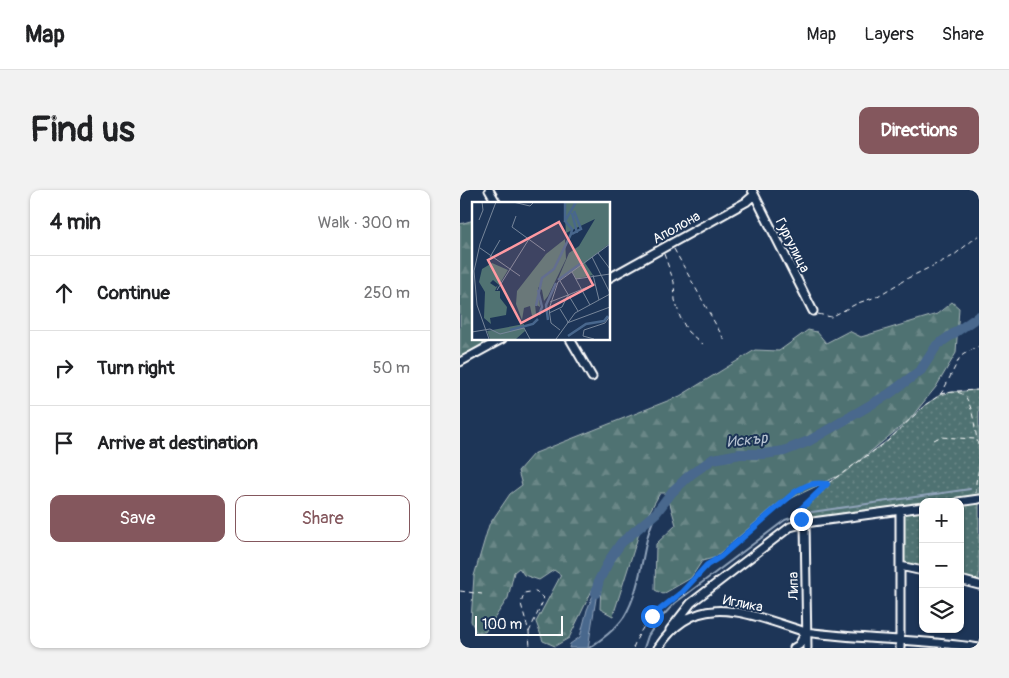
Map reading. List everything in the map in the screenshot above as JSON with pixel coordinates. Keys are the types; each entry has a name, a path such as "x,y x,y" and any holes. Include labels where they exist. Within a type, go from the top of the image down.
{"street":[{"path":"489,190 496,202"},
{"name":"Аполона","path":"610,277 746,202 753,192"},
{"name":"Гургулица","path":"753,192 814,311"},
{"path":"460,362 500,340"},
{"path":"571,340 592,377"},
{"path":"964,501 978,499"},
{"path":"670,630 691,603 790,527 803,521 919,508"},
{"path":"900,510 900,648"},
{"name":"Липа","path":"803,521 807,648"},
{"path":"900,566 919,570"},
{"path":"964,581 979,585"},
{"name":"Иглика","path":"658,648 670,630 689,617 703,611 722,610 744,614 806,632 833,636 900,639 979,648"},
{"path":"794,648 799,645 806,632"}],"path":[{"path":"814,311 820,315 831,317 863,301 876,297 908,278 952,256 979,235"},
{"path":"671,244 726,343"},
{"path":"663,248 673,278 678,312 688,332 703,344"},
{"path":"803,521 799,511 827,484 881,447 925,405 940,394 960,357 979,346"},
{"path":"940,394 979,390"},
{"path":"952,392 962,393 967,398 979,449"},
{"path":"934,440 954,437 976,439"},
{"path":"978,499 976,482 979,468"},
{"path":"633,648 645,624 652,616 682,592 707,565 720,557 795,492 808,484 827,484"},
{"path":"460,591 482,594"},
{"path":"529,632 544,599 536,591 524,593 521,604 529,632 530,648"},
{"path":"682,592 688,599"}],"green space":[{"path":"472,221 472,340 490,340 460,357 460,224"},
{"path":"952,302 959,308 956,353 936,387 909,420 844,473 775,506 714,558 702,561 691,578 663,594 655,590 656,544 676,525 667,493 660,493 641,527 613,616 600,609 601,584 596,582 569,638 555,646 543,641 536,622 561,575 554,570 539,580 524,575 519,568 514,572 508,598 485,632 476,632 471,621 474,576 489,525 510,494 522,485 518,471 533,454 680,396 755,350 779,351 808,330 817,332 826,343 849,331 861,337 937,314"},
{"path":"979,390 979,585 964,581 964,498 919,498 919,570 900,566 900,510 805,523 801,519 799,511 827,484 887,441 925,405 940,395"}],"water":[{"path":"599,580 588,648 569,648 570,644 580,637 587,610"}],"waterway":[{"name":"Искър","path":"596,593 599,580 621,543 656,513 672,492 690,475 713,459 740,454 764,454 784,451 809,441 889,394 921,370 937,345 979,316"},
{"path":"644,648 648,636 657,622 675,603 785,520 805,513 970,489"},
{"path":"589,648 617,626 629,608 656,513"}],"route":[{"path":"652,616 682,592 707,565 720,557 795,492 808,484 827,484 802,506 799,511 801,519"}]}
